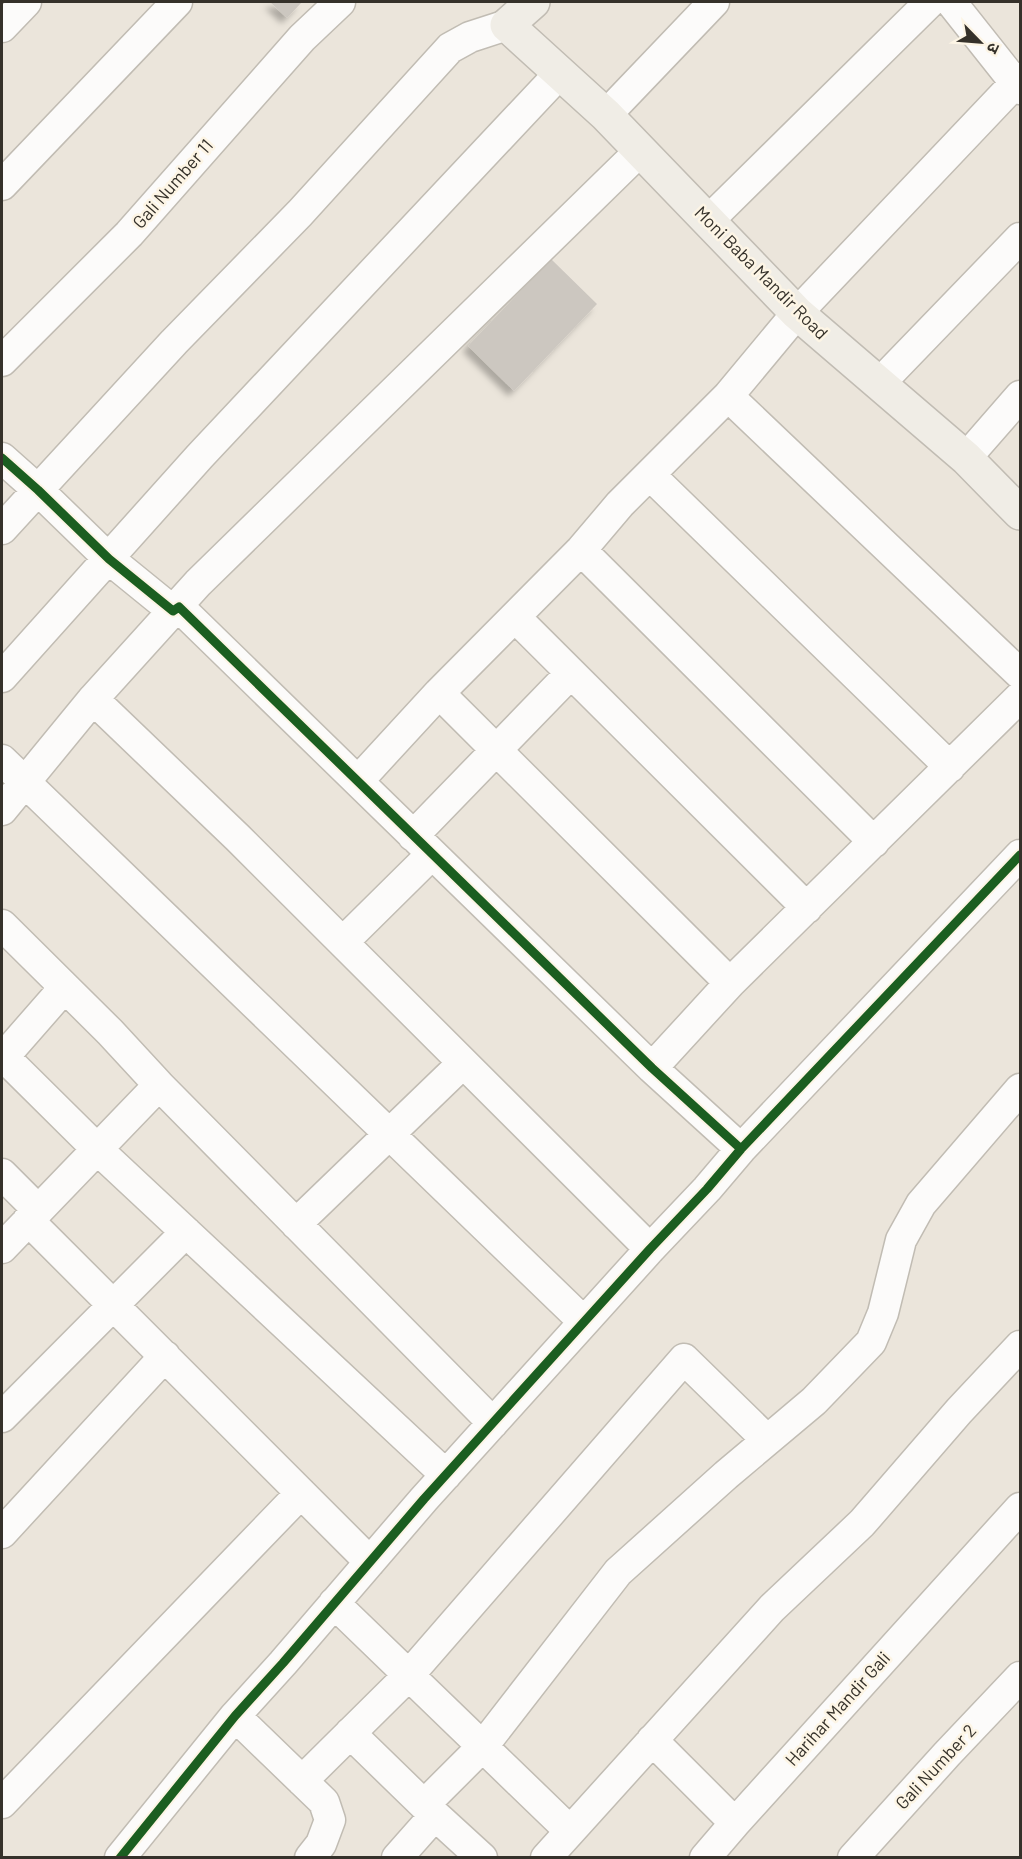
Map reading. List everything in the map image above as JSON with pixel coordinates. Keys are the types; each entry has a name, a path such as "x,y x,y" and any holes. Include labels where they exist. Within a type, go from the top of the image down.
{"street":[{"path":"2,27 26,2"},
{"path":"2,185 177,2"},
{"name":"Gali Number 11","path":"2,360 129,234 302,38 340,2"},
{"path":"2,530 174,342 300,213 450,48 470,37 507,25 533,2"},
{"path":"606,115 714,2"},
{"path":"708,221 930,2"},
{"path":"358,781 439,693 581,550 620,504 728,396 797,313 1018,83 951,2"},
{"name":"Moni Baba Mandir Road","path":"507,25 606,115 797,313 966,458 1020,513"},
{"path":"2,677 255,397 560,74"},
{"path":"2,810 93,699 198,583 641,150"},
{"path":"879,384 1020,238"},
{"path":"728,396 1020,674"},
{"path":"966,458 1020,396"},
{"path":"2,458 109,559 173,611"},
{"path":"650,475 950,767"},
{"path":"581,550 874,842"},
{"path":"173,611 179,607 652,1068 741,1149"},
{"path":"515,617 807,908"},
{"path":"343,942 423,845 495,750 571,673"},
{"path":"439,693 730,984"},
{"path":"652,1068 730,984 1020,697"},
{"path":"93,699 238,838 650,1249"},
{"path":"2,760 584,1322"},
{"path":"120,1857 235,1716 446,1475 650,1249 707,1190 741,1149 1020,855"},
{"path":"2,925 493,1423"},
{"path":"64,988 2,1057 97,1149 446,1475"},
{"path":"296,1224 464,1063"},
{"path":"2,1248 159,1085"},
{"path":"397,1857 429,1810 483,1746 618,1572 814,1401 870,1342 883,1313 901,1240 921,1204 1020,1089"},
{"path":"2,1174 33,1215 113,1304 370,1562"},
{"path":"2,1417 186,1232"},
{"path":"546,1857 772,1608 862,1523 1020,1346"},
{"path":"2,1533 165,1356"},
{"path":"302,1781 409,1675 684,1359 768,1440"},
{"path":"2,1803 301,1493"},
{"name":"Harihar Mandir Gali","path":"705,1857 1020,1508"},
{"path":"333,1604 570,1831"},
{"name":"Gali Number 2","path":"853,1857 1020,1677"},
{"path":"235,1716 324,1802 330,1820 321,1844 309,1857"},
{"path":"350,1733 429,1810 482,1857"},
{"path":"652,1740 735,1823"}],"building":[{"path":"270,2 302,2 287,18"},
{"path":"551,259 597,304 514,391 468,346"}],"cycle path":[{"path":"2,458 109,559 173,611 179,607 652,1068 741,1149"},
{"path":"120,1858 235,1716 424,1499 741,1149 1020,855"}]}
